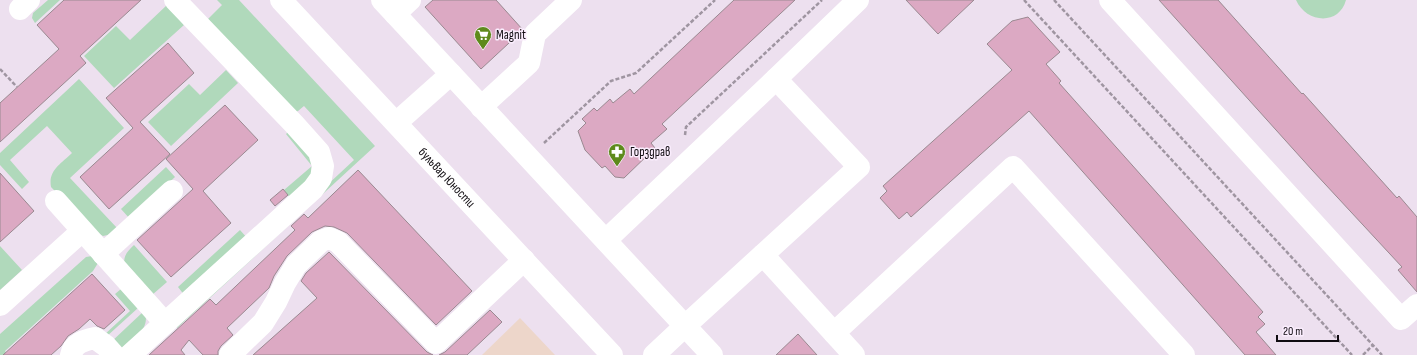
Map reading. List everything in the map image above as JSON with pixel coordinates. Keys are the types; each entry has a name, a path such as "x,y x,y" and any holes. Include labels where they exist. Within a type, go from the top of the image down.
{"street":[{"path":"130,355 313,189 321,178 323,166 319,152 175,0"},
{"name":"бульвар Юности","path":"281,0 612,355"},
{"path":"481,107 529,63 535,34 571,0"},
{"path":"606,240 776,80 858,0"},
{"path":"1110,0 1401,319 1417,305"},
{"path":"396,5 450,74 712,355"},
{"path":"396,123 450,74"},
{"path":"654,355 859,167 776,80"},
{"path":"834,333 1013,167 1184,355"},
{"path":"103,254 172,191"},
{"path":"56,201 165,323"},
{"path":"0,305 82,231"},
{"path":"230,355 263,323 296,265 321,241 329,238 338,242 436,343 524,260"},
{"path":"763,255 854,355"},
{"path":"71,355 72,350 82,340 95,338 106,346 114,355"}],"path":[{"path":"542,145 611,81 636,73 715,0"},
{"path":"1024,0 1352,355"},
{"path":"1054,0 1382,355"},
{"path":"0,69 17,87"},
{"path":"1363,355 1373,345"}],"shaded area":[{"path":"520,318 555,355 482,355"}],"green space":[{"path":"48,0 60,0 35,23 32,18 33,13"},
{"path":"217,0 239,0 375,146 177,328 176,326 354,160 304,106 293,113 205,22 222,5"},
{"path":"1296,0 1346,0 1337,14 1322,18 1314,17 1307,13 1301,8"},
{"path":"167,5 184,25 114,88 84,56 116,26 130,40"},
{"path":"226,70 238,83 171,146 148,122 189,84 200,95"},
{"path":"79,79 124,128 70,178 118,229 112,234 103,236 93,231 51,187 51,176 53,172 72,153 47,126 10,160 29,182 22,189 0,165 0,153"},
{"path":"289,131 312,159 312,166 286,134"},
{"path":"312,166 311,178 291,199 284,190"},
{"path":"166,167 175,177 130,219 121,209"},
{"path":"240,230 248,239 185,296 178,287"},
{"path":"134,245 167,282 152,295 124,264 128,251"},
{"path":"0,246 22,270 0,290"},
{"path":"92,256 98,263 93,271 5,351 7,354 6,355 0,355 0,334 86,257"},
{"path":"121,289 138,308 106,337 104,335 130,311 115,294"},
{"path":"144,311 146,323 144,328 123,350 110,343"}],"building":[{"path":"64,0 141,0 80,56 86,63 0,142 0,103 59,49 37,25"},
{"name":"Magnit","path":"433,0 496,0 523,30 481,69 425,7"},
{"path":"734,0 795,0 662,124 667,129 651,143 655,148 624,178 615,177 605,166 602,168 585,150 578,131 586,123 582,119 594,108 597,111 610,99 613,103 630,89 634,94"},
{"path":"906,0 974,0 938,34"},
{"path":"1159,0 1218,0 1397,198 1399,196 1417,217 1417,292 1398,270 1402,267 1312,170"},
{"path":"1028,17 1060,52 1046,64 1061,81 1059,83 1263,312 1258,317 1265,324 1256,332 1276,355 1245,355 1029,111 911,217 907,212 899,219 880,198 887,191 883,186 1012,70 987,44 1012,21"},
{"path":"168,43 194,73 140,122 170,154 109,209 80,177 133,128 106,98"},
{"path":"225,105 258,140 203,191 231,223 171,277 137,240 193,189 166,159"},
{"path":"358,170 472,291 436,325 347,233 334,227 325,226 312,232 287,256 274,276 269,288 227,328 233,335 221,346 218,351 218,355 203,355 189,340 181,350 185,355 149,355 210,299 216,305 295,230 291,226 304,214 308,218"},
{"path":"0,173 34,211 0,242"},
{"path":"283,189 288,195 275,206 270,200"},
{"path":"329,252 427,352 433,355 253,355 317,298 301,281 306,273"},
{"path":"92,274 125,310 104,329 97,326 90,319 68,336 61,346 51,355 3,355"},
{"path":"490,310 502,322 467,355 439,355 445,352"},
{"path":"798,334 817,355 776,355"}],"place":[{"name":"Magnit","path":"483,50"},
{"name":"Горздрав","path":"617,167"}]}
